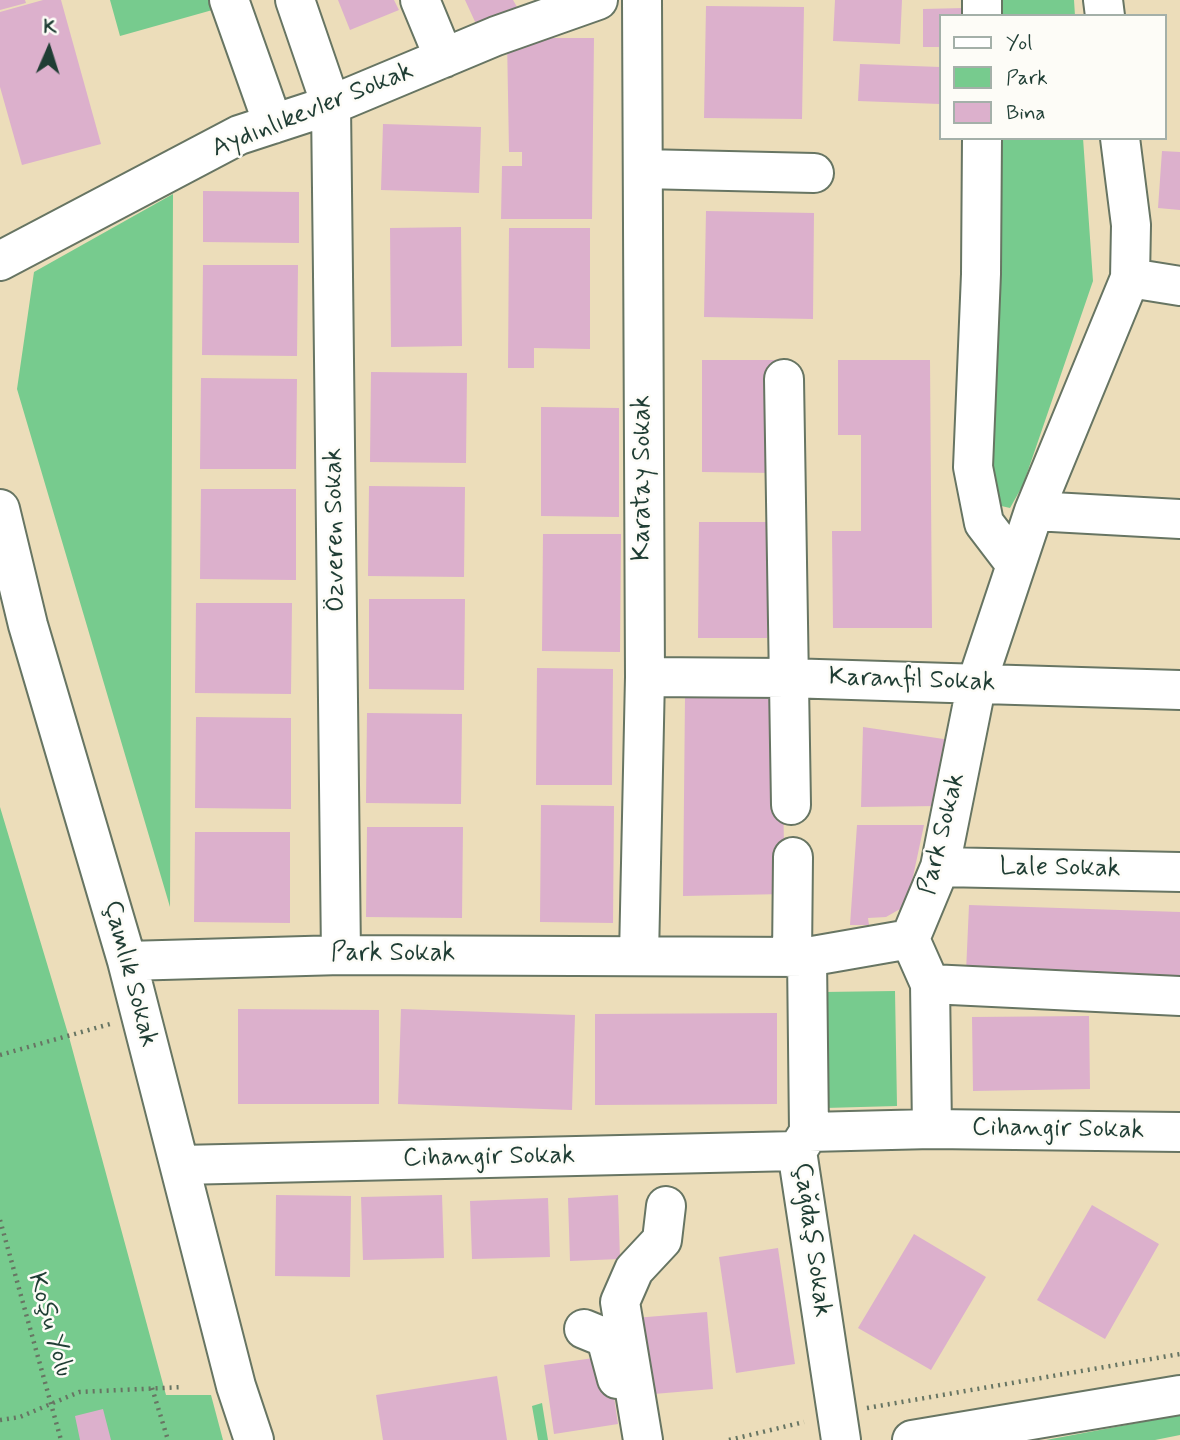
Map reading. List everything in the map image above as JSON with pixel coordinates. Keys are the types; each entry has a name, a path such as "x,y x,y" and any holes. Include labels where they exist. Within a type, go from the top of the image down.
{"street":[{"path":"229,0 273,124"},
{"name":"Özveren Sokak","path":"295,0 331,105 341,955"},
{"path":"419,0 444,58"},
{"name":"Aydınlıkevler Sokak","path":"0,261 239,135 331,105 444,58 598,0"},
{"name":"Karatay Sokak","path":"639,956 645,677 642,0"},
{"path":"982,140 981,274 973,467 984,523 1016,565"},
{"name":"Park Sokak","path":"127,961 341,955 799,958 910,939 940,867 977,682 1034,511 1130,278 1131,225 1120,140"},
{"path":"643,169 814,173"},
{"path":"1130,278 1180,286"},
{"path":"785,379 786,678 790,805"},
{"name":"Çamlık Sokak","path":"0,509 28,625 127,961 236,1386 254,1440"},
{"path":"1034,511 1180,519"},
{"name":"Karanfil Sokak","path":"645,677 977,682 1180,690"},
{"name":"Çağdaş Sokak","path":"793,857 799,958 803,1142 839,1427"},
{"name":"Lale Sokak","path":"940,867 1180,872"},
{"path":"910,939 930,984 932,1129"},
{"path":"930,984 1180,996"},
{"name":"Cihangir Sokak","path":"180,1165 803,1142 932,1129 1180,1132"},
{"path":"643,1440 620,1303 634,1270 662,1240 666,1206"},
{"path":"584,1329 606,1338 616,1371 626,1440"},
{"path":"912,1440 1180,1395"}],"path":[{"path":"0,1055 140,1016"},
{"name":"Koşu Yolu","path":"0,1220 61,1440"},
{"path":"729,1440 839,1427 1180,1354"},
{"path":"0,1420 20,1417 79,1392 183,1387"},
{"path":"152,1388 168,1440"}],"green space":[{"path":"110,0 213,0 216,9 120,36"},
{"path":"1001,0 1074,0 1075,14 1000,14"},
{"path":"998,140 1083,140 1093,281 1023,485 1010,508 997,505 991,484"},
{"path":"173,194 170,907 17,389 34,272"},
{"path":"0,807 69,1037 166,1395 211,1395 223,1440 0,1440"},
{"path":"895,991 897,1106 825,1108 823,992"},
{"path":"542,1403 548,1440 538,1440 532,1406"},
{"path":"1180,1415 1180,1435 1155,1440 1046,1440"}],"building":[{"path":"0,0 25,0 26,3 0,10"},
{"path":"43,0 61,0 101,144 22,165 0,87 0,12"},
{"path":"338,0 394,0 399,10 350,30"},
{"path":"465,0 513,0 517,7 477,26"},
{"path":"835,0 902,0 900,44 833,41"},
{"path":"706,6 804,7 802,119 704,118"},
{"path":"964,8 964,14 939,14 939,47 923,47 923,9"},
{"path":"507,38 594,38 592,219 501,219 502,166 522,166 522,152 509,152"},
{"path":"860,64 939,67 939,104 858,101"},
{"path":"383,124 481,127 479,193 381,190"},
{"path":"1162,151 1180,152 1180,210 1158,208"},
{"path":"203,191 299,192 299,243 203,242"},
{"path":"706,211 814,213 813,319 704,317"},
{"path":"461,227 462,346 391,347 390,228"},
{"path":"509,228 590,228 590,349 534,348 534,368 508,368"},
{"path":"203,265 298,265 297,356 202,355"},
{"path":"702,360 775,360 774,473 702,472"},
{"path":"838,360 930,360 932,628 833,628 832,531 861,531 861,435 838,435"},
{"path":"371,372 467,373 466,463 370,462"},
{"path":"201,378 297,379 296,469 200,469"},
{"path":"541,407 619,408 619,517 541,516"},
{"path":"369,486 465,487 464,577 368,576"},
{"path":"201,489 296,489 296,580 200,579"},
{"path":"699,522 768,522 767,638 698,638"},
{"path":"543,534 621,534 620,652 542,651"},
{"path":"369,599 465,599 464,690 369,689"},
{"path":"196,603 292,603 291,694 195,693"},
{"path":"537,668 613,669 612,785 536,785"},
{"path":"685,697 781,698 785,894 683,896"},
{"path":"367,713 462,714 461,804 366,803"},
{"path":"196,717 291,718 291,809 195,808"},
{"path":"863,727 957,741 937,806 861,807"},
{"path":"541,805 614,806 613,923 540,922"},
{"path":"857,825 924,825 907,905 886,917 868,918 869,925 850,925"},
{"path":"367,827 463,827 462,918 366,917"},
{"path":"195,832 290,832 290,923 194,922"},
{"path":"969,905 1180,912 1180,984 966,972"},
{"path":"238,1009 379,1010 379,1104 238,1104"},
{"path":"401,1009 575,1015 572,1110 398,1104"},
{"path":"777,1013 777,1104 595,1105 595,1014"},
{"path":"1089,1016 1090,1089 973,1091 972,1017"},
{"path":"276,1195 351,1196 350,1277 275,1276"},
{"path":"442,1195 444,1258 363,1260 361,1197"},
{"path":"618,1195 620,1259 570,1261 568,1198"},
{"path":"548,1198 550,1257 472,1259 470,1201"},
{"path":"1092,1205 1159,1244 1105,1339 1037,1300"},
{"path":"914,1234 986,1277 931,1370 858,1328"},
{"path":"778,1248 795,1364 736,1373 719,1257"},
{"path":"707,1312 713,1389 642,1395 635,1318"},
{"path":"608,1356 618,1424 554,1434 544,1365"},
{"path":"497,1376 507,1440 383,1440 376,1395"},
{"path":"103,1409 111,1440 80,1440 75,1416"}]}
